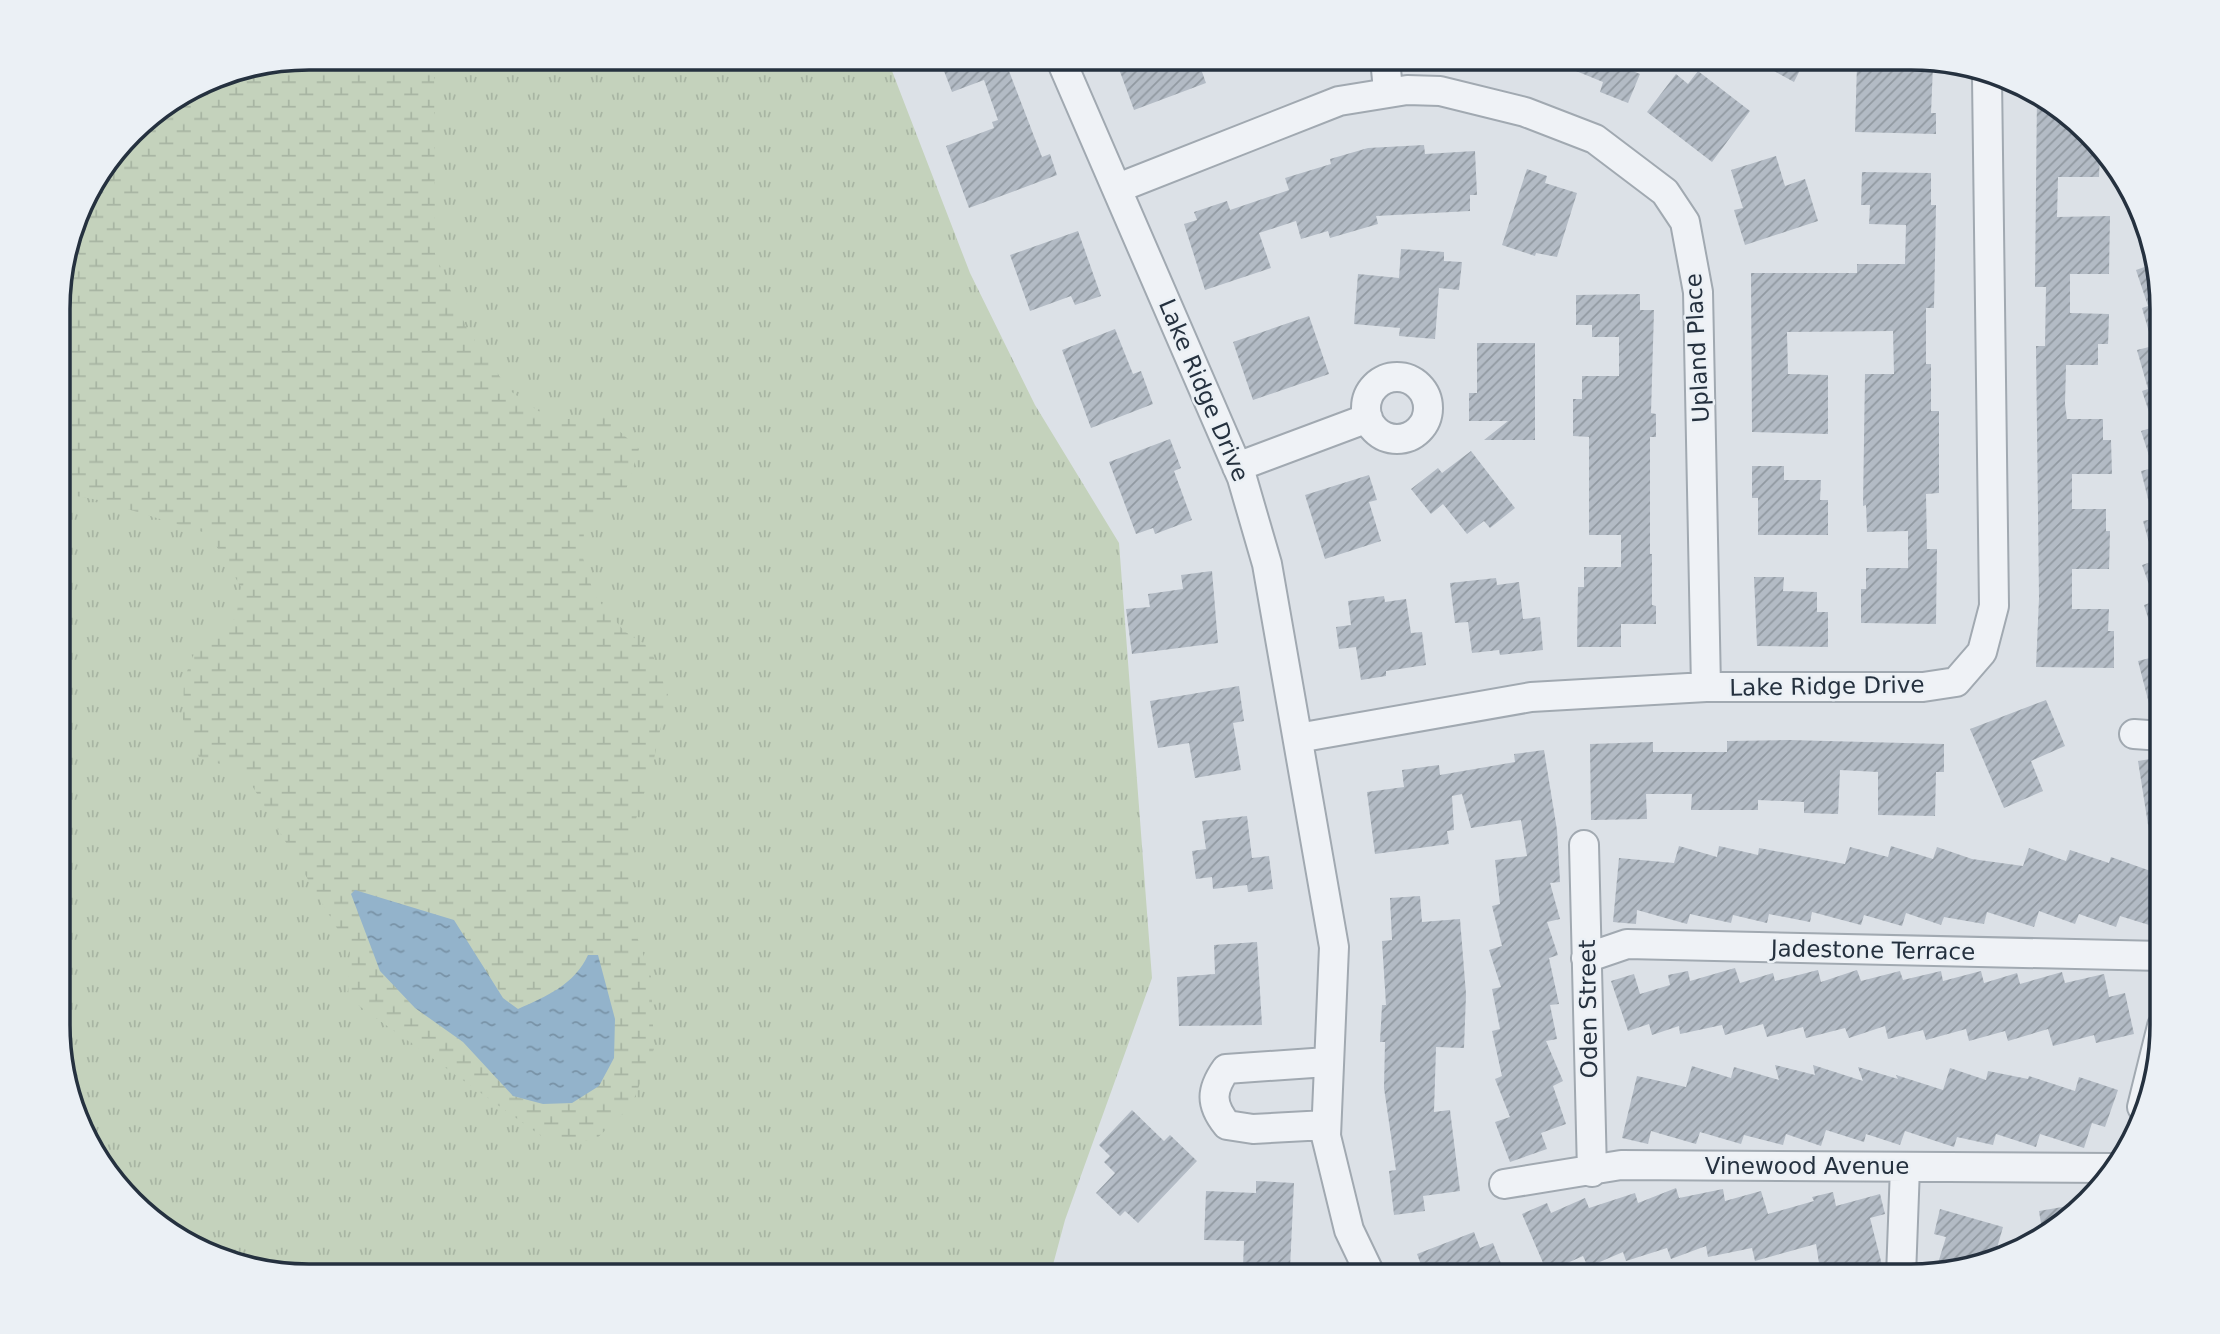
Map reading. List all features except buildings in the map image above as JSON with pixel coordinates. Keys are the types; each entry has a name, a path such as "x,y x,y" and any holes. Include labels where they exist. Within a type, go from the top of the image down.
{"street":[{"name":"Lake Ridge Drive","path":"1065,70 1237,467 1267,564 1334,947 1327,1062 1326,1136 1349,1230 1365,1263"},
{"path":"1386,70 1388,91"},
{"name":"Lake Ridge Drive","path":"1298,738 1531,696 1706,687 1923,687 1956,682 1982,652 1994,607 1987,83"},
{"name":"Upland Place","path":"1118,188 1326,105 1388,91 1440,91 1525,112 1595,139 1665,192 1685,222 1698,292 1706,687"},
{"path":"1237,467 1368,418"},
{"path":"2134,734 2149,735"},
{"name":"Oden Street","path":"1584,845 1591,1172"},
{"name":"Jadestone Terrace","path":"1586,958 1627,944 2149,956"},
{"path":"1326,1125 1253,1129 1227,1125 1218,1113 1213,1098 1215,1084 1226,1069 1327,1062"},
{"name":"Vinewood Avenue","path":"1504,1184 1591,1172 1621,1165 2103,1168"},
{"path":"1901,1263 1905,1167"}],"green space":[{"path":"309,70 892,70 970,273 1035,405 1119,543 1152,978 1065,1220 1053,1264 278,1262 217,1246 163,1215 140,1194 110,1158 88,1117 72,1056 70,327 203,95 247,78"},
{"path":"309,70 434,70 435,254 467,329 509,390 551,420 604,417 639,449 623,499 584,529 583,558 594,595 624,631 650,648 668,694 652,768 631,835 629,914 651,977 654,1049 631,1106 594,1141 544,1138 348,998 350,950 244,772 199,757 183,720 184,679 199,641 236,618 241,587 209,534 98,500 70,495 70,309 78,247 88,217 119,163 151,129 176,110 203,95 247,78","holes":["588,956 543,1104 513,1096 463,1042 415,1008 484,964 503,998 518,1009 567,982"]}],"water":[{"path":"355,890 454,920 503,998 518,1009 567,982 588,955 598,955 615,1019 614,1058 599,1086 572,1103 543,1104 513,1096 463,1042 415,1008 380,971 351,894"}]}
